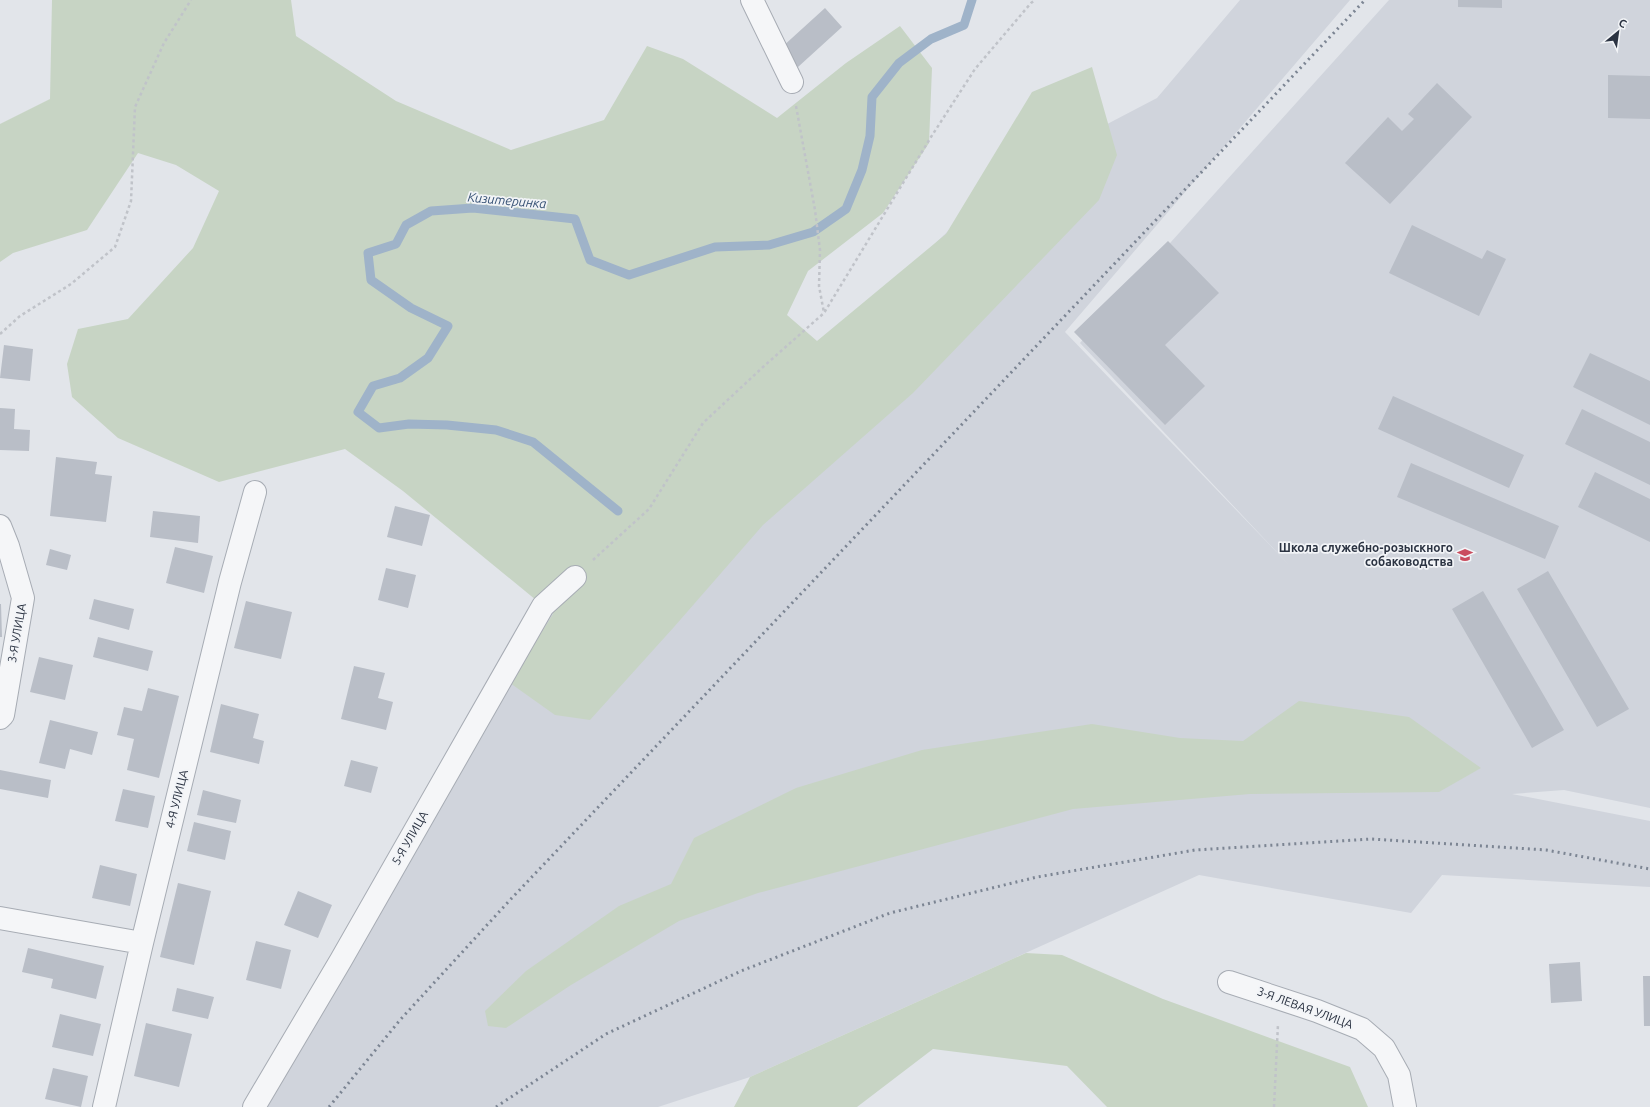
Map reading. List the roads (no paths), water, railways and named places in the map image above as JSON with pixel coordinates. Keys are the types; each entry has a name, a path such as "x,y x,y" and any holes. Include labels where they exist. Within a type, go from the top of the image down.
{"street":[{"path":"752,0 792,82"},
{"name":"4-Я УЛИЦА","path":"104,1107 142,942 230,582 255,492"},
{"name":"3-Я УЛИЦА","path":"0,526 8,546 23,598 3,716 0,718"},
{"name":"5-Я УЛИЦА","path":"254,1107 341,960 543,606 575,577"},
{"path":"0,918 142,942"},
{"name":"3-Я ЛЕВАЯ УЛИЦА","path":"1229,982 1317,1011 1362,1029 1384,1048 1400,1075 1405,1107"}],"waterway":[{"name":"Кизитеринка","path":"618,511 533,442 496,430 447,425 409,424 379,428 358,412 373,386 400,378 428,358 448,326 411,308 371,280 368,253 396,244 406,225 431,211 473,208 575,219 590,260 629,275 715,247 769,245 813,232 846,209 862,170 870,136 872,97 899,63 931,39 964,25 972,0"}],"railway":[{"path":"329,1107 400,1020 510,900 1365,0"},
{"path":"496,1107 606,1034 741,971 890,913 1037,877 1195,850 1371,839 1546,850 1650,869"}],"place":[{"name":"Школа служебно-розыскного собаководства","path":"1465,555"}]}
